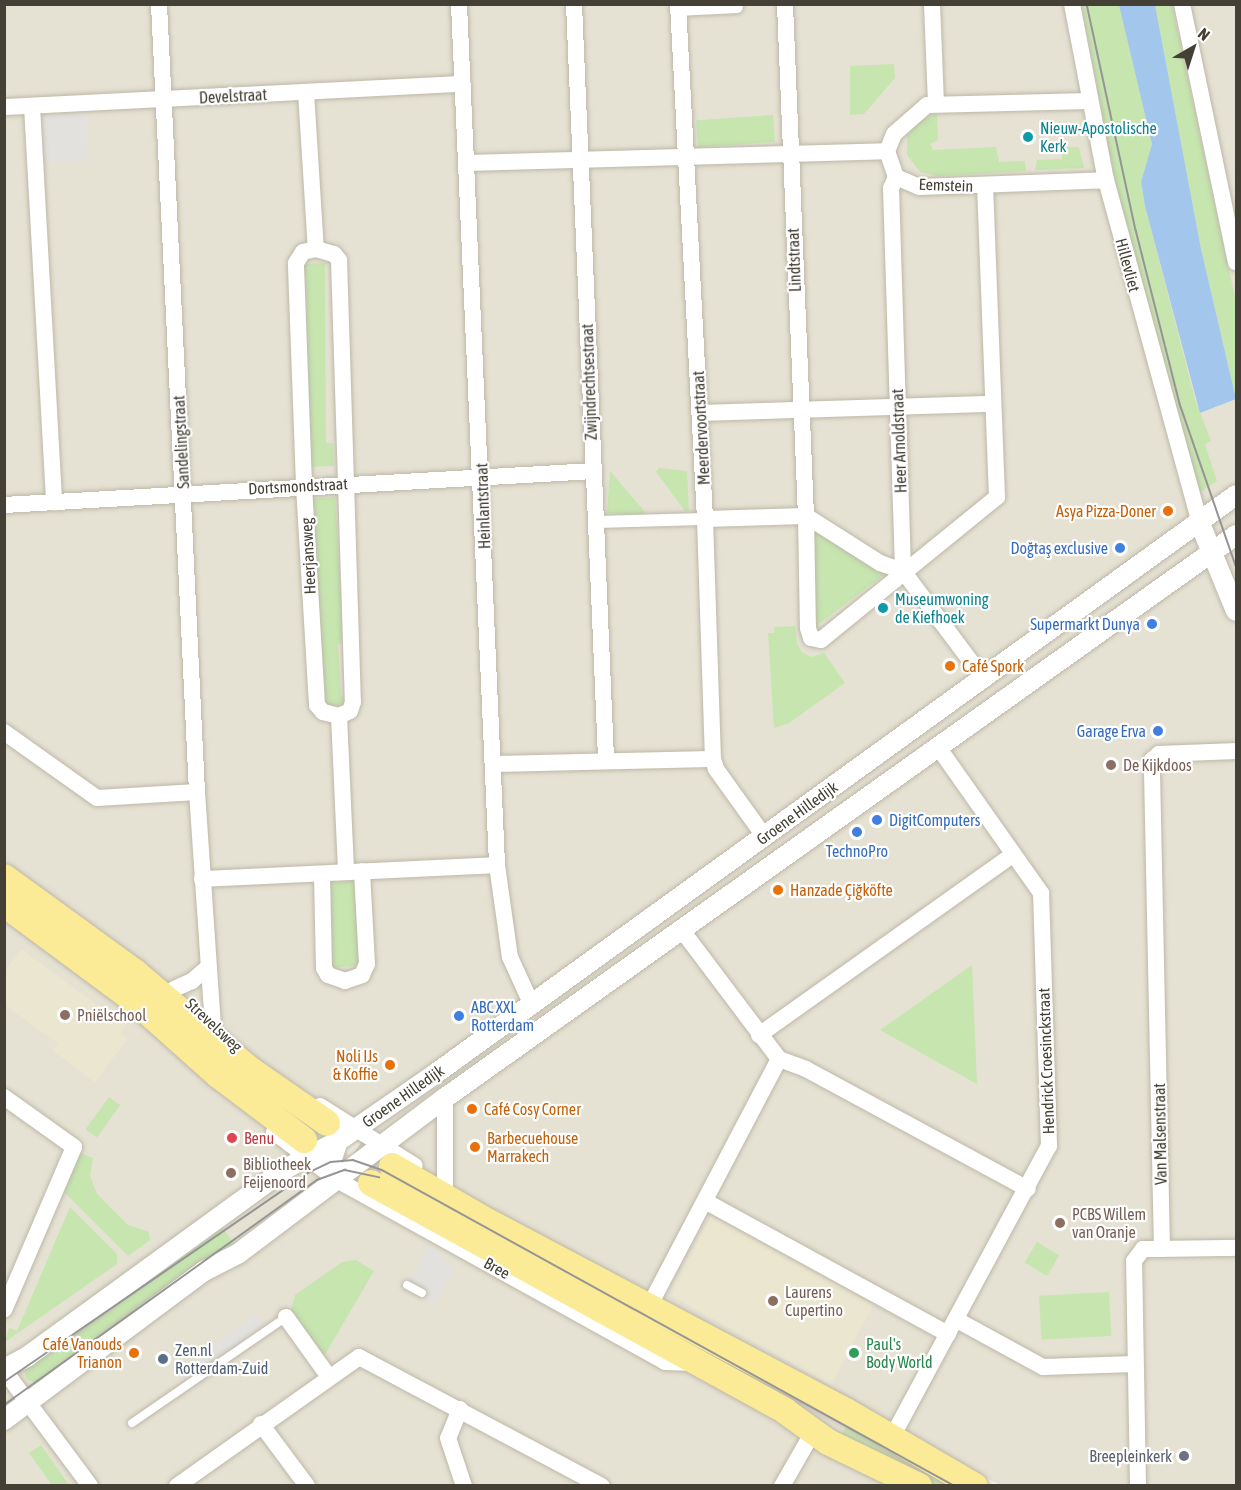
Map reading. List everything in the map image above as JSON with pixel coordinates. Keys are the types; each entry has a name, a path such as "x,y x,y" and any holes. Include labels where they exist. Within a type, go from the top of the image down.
{"main road":[{"name":"Strevelsweg","path":"4,877 157,990 248,1068 332,1132"},
{"name":"Strevelsweg","path":"4,904 100,975 304,1149"},
{"path":"387,1155 760,1368 894,1433 975,1485"},
{"name":"Bree","path":"363,1174 695,1363 785,1411 813,1432 919,1485"}],"street":[{"name":"Sandelingstraat","path":"159,4 197,792 213,1025"},
{"name":"Heinlantstraat","path":"459,4 482,476 496,864 510,957 531,1003"},
{"name":"Zwijndrechtsestraat","path":"574,4 606,759"},
{"name":"Lindtstraat","path":"784,4 806,516 808,628 814,641 903,571"},
{"path":"932,4 936,104"},
{"name":"Hillevliet","path":"1072,4 1106,180 1199,521"},
{"path":"1182,4 1236,262"},
{"path":"678,7 737,7"},
{"name":"Meerdervoortstraat","path":"678,7 705,519 713,759 716,769 764,836"},
{"name":"Develstraat","path":"4,107 462,84"},
{"path":"306,93 316,249 334,254 339,260 344,483 353,702 350,711 339,716 354,871 367,964 362,975 345,981 328,975 324,968 322,874"},
{"path":"466,163 887,151 900,127 920,109 936,104 1089,101"},
{"path":"32,106 54,502"},
{"name":"Eemstein","path":"887,151 896,177 919,187 1106,180"},
{"name":"Heer Arnoldstraat","path":"896,177 891,188 903,571"},
{"path":"903,571 997,497 985,186"},
{"name":"Heerjansweg","path":"316,249 303,252 296,263 304,485 317,705 323,712 339,716"},
{"path":"700,413 800,412 993,404"},
{"name":"Dortsmondstraat","path":"4,505 304,485 593,471"},
{"name":"Groene Hilledijk","path":"4,1369 28,1356 304,1149 332,1132 357,1129 984,680 1236,495"},
{"path":"595,522 806,516 880,563 903,571 984,680"},
{"path":"1199,521 1236,611"},
{"name":"Groene Hilledijk","path":"4,1420 27,1400 337,1180 363,1174 387,1155 445,1098 1236,535"},
{"path":"4,732 97,798 197,792"},
{"name":"Hendrick Croesinckstraat","path":"894,1433 1028,1189 1049,1146 1041,892 1012,855 938,747"},
{"name":"Van Malsenstraat","path":"1162,1249 1152,760 1159,753 1236,751"},
{"path":"493,764 606,759 713,759"},
{"path":"759,1035 1012,855"},
{"path":"202,879 496,864"},
{"name":"Strevelsweg","path":"47,908 79,916 174,988 213,1025 279,1079 357,1129 387,1155"},
{"path":"681,929 759,1035 780,1059 806,1069 1028,1189"},
{"path":"174,988 192,981 208,967"},
{"path":"653,1299 780,1059"},
{"path":"4,1097 74,1148 4,1310"},
{"name":"Groene Hilledijk","path":"445,1098 446,1185"},
{"name":"Groene Hilledijk","path":"357,1129 365,1148 363,1174"},
{"path":"332,1132 331,1162 337,1180"},
{"name":"Bree","path":"304,1149 337,1180 665,1362 695,1363"},
{"path":"387,1155 653,1299 750,1355 760,1368"},
{"path":"705,1202 952,1327 1043,1367 1135,1364"},
{"path":"1138,1485 1134,1260 1143,1249 1236,1248"},
{"path":"286,1317 329,1377"},
{"path":"177,1485 354,1359 364,1357 602,1485"},
{"path":"4,1369 90,1485"},
{"path":"460,1409 448,1438 464,1485"},
{"path":"261,1424 307,1485"},
{"path":"782,1485 813,1432"}],"lane":[{"path":"407,1285 422,1293"},
{"path":"132,1423 286,1317"}],"shaded area":[{"path":"4,5 1236,5 1236,1485 1000,1485 406,1169 331,1117 5,870"},
{"path":"87,114 88,161 42,162 41,115"},
{"path":"4,900 350,1156 949,1485 5,1485"},
{"name":"Pniëlschool","path":"21,949 126,1026 120,1034 127,1039 95,1082 53,1051 58,1043 5,1005 5,972"},
{"name":"Laurens Cupertino","path":"711,1216 873,1305 831,1385 672,1296 673,1287"},
{"path":"429,1246 443,1254 440,1260 455,1268 435,1305 406,1288"},
{"path":"256,1313 270,1331 191,1393 177,1375"}],"green space":[{"path":"1082,5 1119,5 1152,144 1141,182 1145,206 1195,399 1211,441 1205,444 1217,481 1198,493 1161,365 1112,167"},
{"path":"1155,5 1172,5 1236,302 1236,399 1201,249"},
{"path":"894,64 895,78 864,114 850,115 850,66"},
{"path":"937,114 938,140 930,144 933,150 996,147 999,162 1025,161 1026,171 939,176 920,172 907,155 907,134 924,117"},
{"path":"773,115 775,142 698,147 696,120"},
{"path":"1062,147 1079,147 1084,168 1035,170 1037,160 1062,159"},
{"path":"325,263 326,443 333,443 334,466 307,467 302,318 307,318 306,277 300,277 300,264"},
{"path":"659,468 687,471 689,511 685,511 656,472"},
{"path":"610,471 645,512 642,515 607,513"},
{"path":"335,497 344,643 338,644 341,696 347,696 347,705 322,707 316,531 311,531 309,499"},
{"path":"818,529 885,574 815,627 811,530"},
{"path":"795,626 797,644 802,652 811,657 824,653 845,683 789,723 774,728 768,633 774,633 774,627"},
{"path":"355,881 359,966 330,967 326,883"},
{"path":"972,965 977,1084 880,1030"},
{"path":"109,1097 120,1105 97,1138 85,1129"},
{"path":"80,1153 93,1158 90,1176 97,1194 128,1225 149,1232 150,1240 128,1256 63,1191"},
{"path":"70,1207 117,1254 117,1264 5,1342 9,1328 17,1331"},
{"path":"219,1223 238,1249 38,1384 26,1379 23,1364"},
{"path":"1037,1242 1059,1255 1047,1276 1025,1263"},
{"path":"356,1260 374,1271 323,1358 290,1314 295,1295 342,1262"},
{"path":"1109,1292 1111,1336 1041,1340 1039,1296"},
{"path":"851,1420 962,1485 929,1485 839,1438"},
{"path":"41,1445 69,1485 52,1485 29,1453"}],"water":[{"path":"1119,5 1155,5 1201,249 1236,399 1200,413 1145,206 1141,182 1152,144"}],"tunnel":[{"path":"327,1123 391,1166"}],"tram line":[{"path":"1087,4 1136,230 1180,404 1236,566"},
{"path":"4,1382 308,1173 331,1162 353,1160 382,1170 955,1486"},
{"path":"4,1405 317,1180 345,1170 379,1177"}],"place":[{"name":"Nieuw-Apostolische Kerk","path":"1028,137"},
{"name":"Asya Pizza-Doner","path":"1168,511"},
{"name":"Doğtaş exclusive","path":"1120,548"},
{"name":"Museumwoning de Kiefhoek","path":"883,608"},
{"name":"Supermarkt Dunya","path":"1152,624"},
{"name":"Café Spork","path":"950,666"},
{"name":"Garage Erva","path":"1158,731"},
{"name":"De Kijkdoos","path":"1111,765"},
{"name":"DigitComputers","path":"877,820"},
{"name":"TechnoPro","path":"857,832"},
{"name":"Hanzade Çiğköfte","path":"778,890"},
{"name":"Pniëlschool","path":"65,1015"},
{"name":"ABC XXL Rotterdam","path":"459,1016"},
{"name":"Noli IJs & Koffie","path":"390,1065"},
{"name":"Café Cosy Corner","path":"472,1109"},
{"name":"Benu","path":"232,1138"},
{"name":"Barbecuehouse Marrakech","path":"475,1147"},
{"name":"Bibliotheek Feijenoord","path":"231,1173"},
{"name":"PCBS Willem van Oranje","path":"1060,1223"},
{"name":"Laurens Cupertino","path":"773,1301"},
{"name":"Café Vanouds Trianon","path":"134,1353"},
{"name":"Paul's Body World","path":"854,1353"},
{"name":"Zen.nl Rotterdam-Zuid","path":"163,1359"},
{"name":"Breepleinkerk","path":"1184,1456"}]}
